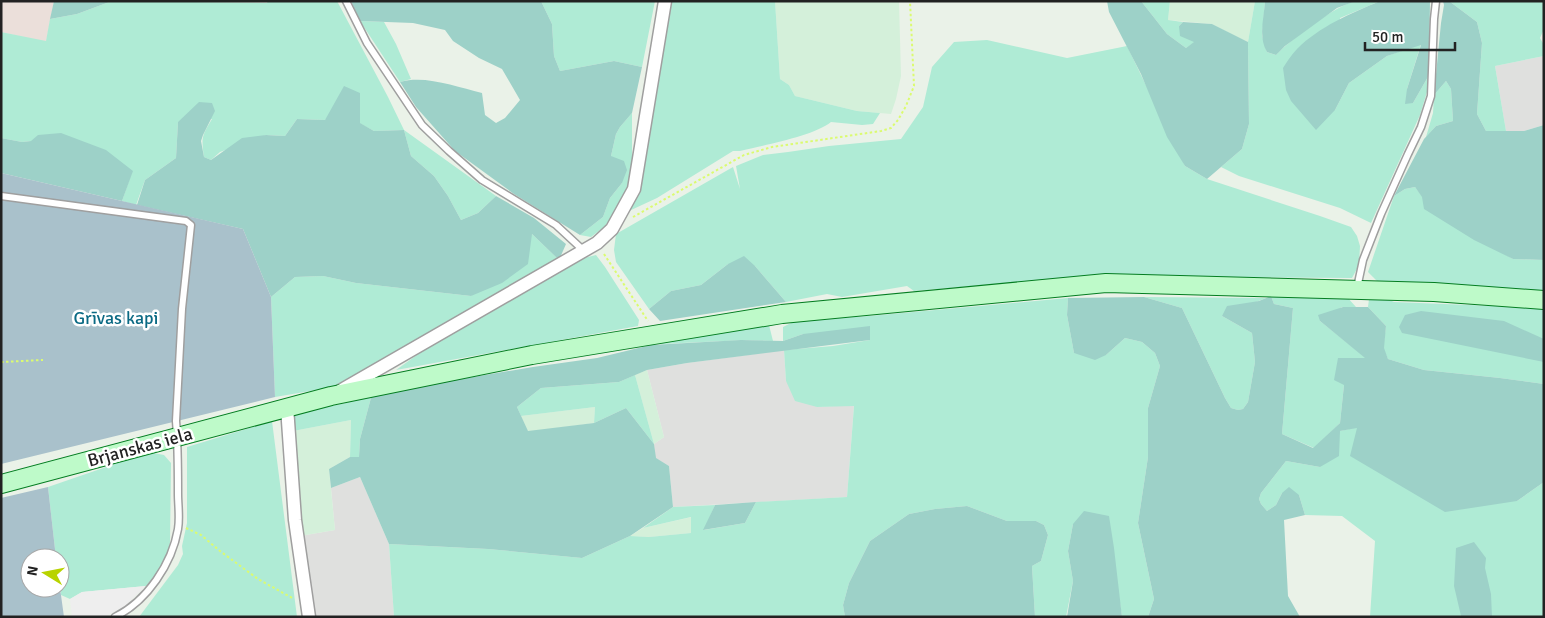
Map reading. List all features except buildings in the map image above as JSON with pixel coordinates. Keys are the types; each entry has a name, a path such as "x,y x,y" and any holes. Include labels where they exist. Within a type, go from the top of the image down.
{"main road":[{"name":"Brjanskas iela","path":"1,484 331,396 532,355 782,314 1106,283 1434,292 1544,300"}],"street":[{"path":"331,396 597,243 612,229 634,189 664,1"},
{"path":"283,408 295,520 309,615"}],"lane":[{"path":"346,1 368,43 422,125 482,180 556,225 583,250"},
{"path":"1356,289 1363,260 1408,154 1422,127 1431,96 1436,1"},
{"path":"1,196 186,221 191,225 182,309 176,421 178,437 179,528 172,552 145,595 125,612 115,617"}],"path":[{"path":"612,229 744,155 772,147 892,128 906,106 914,86 910,1"},
{"path":"597,243 656,334"},
{"path":"1,362 43,360"},
{"path":"179,528 188,528 201,535 258,580 294,600 309,615"}],"shaded area":[{"path":"1,1 54,1 46,42 1,32"},
{"path":"54,1 112,1 77,14 50,19"},
{"path":"351,1 541,1 552,24 554,56 560,71 614,61 642,67 632,113 616,134 611,156 624,161 627,170 622,183 610,198 603,217 580,235 514,194 455,151 416,107 400,82 410,80 431,81 482,93 485,115 496,123 505,118 520,100 502,69 479,58 453,41 445,30 413,23 360,21"},
{"path":"1107,1 1141,1 1167,34 1186,48 1194,42 1180,36 1179,26 1183,22 1212,24 1248,42 1249,124 1242,149 1207,179 1185,166 1167,137 1141,74 1109,12"},
{"path":"1265,1 1356,1 1337,8 1285,46 1276,55 1267,52 1264,46 1262,27"},
{"path":"1380,1 1430,1 1429,75 1413,103 1405,104 1407,89 1421,45 1387,56 1349,83 1335,110 1316,130 1291,101 1286,90 1283,68 1297,49 1315,34 1336,21"},
{"path":"1443,1 1449,1 1477,22 1482,43 1477,114 1486,131 1524,131 1544,125 1544,260 1513,259 1474,240 1424,209 1422,197 1415,187 1405,189 1394,196 1424,139 1436,126 1453,121 1451,89 1446,81 1434,95"},
{"path":"1544,56 1544,125 1524,131 1506,131 1495,66"},
{"path":"344,86 360,93 360,123 374,131 404,130 411,156 434,176 461,220 478,213 496,196 534,218 566,244 559,260 532,234 528,264 502,283 471,296 356,283 323,276 295,277 271,297 243,229 137,205 145,180 176,158 178,122 199,102 212,103 215,111 201,141 204,157 211,160 242,138 266,135 285,136 297,119 325,120"},
{"path":"61,133 106,150 133,171 122,201 1,173 1,138 22,142 31,141 38,135"},
{"path":"744,256 786,302 660,321 649,309 671,291 701,285 728,264"},
{"path":"1271,296 1274,304 1293,308 1282,434 1313,448 1340,423 1344,385 1334,380 1338,358 1365,358 1320,321 1318,315 1343,307 1368,307 1386,326 1384,348 1388,359 1424,370 1544,384 1544,482 1517,501 1445,512 1350,456 1357,428 1340,431 1339,456 1320,467 1286,461 1261,493 1259,499 1267,511 1276,505 1282,493 1289,487 1299,495 1305,515 1284,520 1288,596 1300,617 1148,617 1154,599 1138,523 1148,457 1148,408 1160,366 1155,353 1142,342 1125,338 1106,355 1095,360 1074,353 1067,315 1068,298 1144,297 1182,308 1225,398 1231,408 1238,410 1243,409 1248,402 1255,362 1252,333 1222,316 1227,306 1259,301"},
{"path":"1421,311 1504,321 1544,339 1544,362 1402,333 1399,327 1405,315"},
{"path":"870,326 870,340 687,363 647,370 619,382 541,388 517,407 528,431 594,423 626,408 654,444 656,458 669,466 673,507 630,536 582,558 488,549 389,544 360,477 331,488 329,469 350,457 359,457 360,439 372,394 597,358 651,345 741,340 783,341 803,334"},
{"path":"784,350 786,381 817,407 854,405 847,497 673,507 669,466 655,458 654,444 664,437 647,370"},
{"path":"360,477 389,544 394,617 315,617 300,536 335,530 331,488"},
{"path":"756,502 745,523 703,530 715,505"},
{"path":"967,506 1007,521 1036,521 1044,525 1048,535 1041,561 1032,566 1035,617 845,617 843,605 849,583 870,541 909,514"},
{"path":"1084,511 1109,516 1122,617 1067,617 1073,581 1068,551 1073,524"},
{"path":"1474,542 1486,558 1485,568 1491,594 1492,617 1461,616 1454,586 1456,548"},
{"path":"146,586 125,606 105,617 72,617 70,599 82,592"}],"green space":[{"path":"112,1 267,3 268,1 337,1 404,130 374,131 359,123 360,93 325,120 297,119 285,136 266,135 220,152 211,160 204,157 203,141 204,133 212,119 178,122 176,158 145,180 136,205 122,201 132,172 31,141 22,142 1,138 1,32 46,41 50,19 77,14"},
{"path":"541,1 655,1 642,67 614,61 560,71 554,56 552,24"},
{"path":"669,1 775,1 780,79 789,85 795,96 857,111 880,113 873,124 862,125 831,122 801,136 740,151 733,151 657,198 629,211 640,186"},
{"path":"775,1 899,1 901,76 891,114 857,111 795,96 789,85 780,79"},
{"path":"1141,1 1170,1 1168,20 1183,22 1179,26 1195,42 1186,48 1167,34"},
{"path":"1170,1 1255,1 1248,42 1212,24 1168,20"},
{"path":"1255,1 1265,1 1262,36 1267,52 1276,55 1326,15 1357,1 1380,1 1340,18 1335,110 1349,83 1387,56 1421,44 1407,89 1413,103 1429,75 1427,92 1420,115 1371,223 1340,208 1239,176 1221,167 1242,149 1249,124 1248,42"},
{"path":"1449,1 1544,1 1544,29 1540,38 1544,45 1544,56 1495,66 1506,131 1486,131 1477,114 1482,43 1477,22"},
{"path":"360,21 384,22 411,79 400,82"},
{"path":"987,40 1067,58 1127,46 1185,166 1207,179 1351,227 1357,236 1360,246 1359,265 1352,278 1146,277 1044,280 914,291 907,286 842,297 827,294 786,302 755,266 728,264 701,285 671,291 649,309 616,262 614,250 616,234 733,167 740,189 736,166 763,155 901,139 923,107 932,67 954,42"},
{"path":"1446,81 1451,89 1453,121 1436,126 1426,137 1433,113 1434,95"},
{"path":"632,113 632,176 628,192 615,214 604,227 591,237 580,235 603,217 610,198 622,183 611,156 616,134"},
{"path":"404,130 496,196 478,213 461,220 434,176 411,156"},
{"name":"Grīvas kapi","path":"1,173 243,229 271,297 275,397 1,464"},
{"path":"1415,187 1422,196 1513,259 1544,260 1544,294 1377,281 1368,272 1394,196 1405,189"},
{"path":"532,234 559,260 340,386 275,397 271,297 295,277 323,276 356,283 471,296"},
{"path":"596,255 639,320 638,326 396,370 446,334 584,258"},
{"path":"1271,296 1347,297 1356,307 1342,307 1320,321 1366,358 1344,385 1340,423 1314,448 1282,434 1293,308 1274,304"},
{"path":"1144,297 1266,298 1222,316 1252,333 1255,362 1248,402 1243,409 1231,408 1182,308"},
{"path":"1068,298 1067,315 1074,353 1106,355 1125,338 1142,342 1155,353 1160,366 1148,408 1148,457 1138,523 1154,599 1148,617 1122,617 1120,603 1073,524 1068,551 1073,581 1066,617 1035,617 1032,566 1041,561 1048,535 1044,525 1036,521 1007,521 967,506 909,514 870,541 849,583 843,605 845,617 394,617 389,544 488,549 582,558 630,536 649,537 691,533 691,517 643,528 673,507 715,505 704,530 745,523 756,502 847,497 854,406 817,407 795,401 786,381 784,350 833,346 870,340 803,334 783,341 783,327 795,321"},
{"path":"1385,298 1394,302 1544,308 1544,384 1424,370 1388,359 1383,348 1386,326 1368,307 1369,299"},
{"path":"769,325 773,341 746,340 661,344 666,338"},
{"path":"647,370 664,437 654,444 635,375"},
{"path":"635,375 654,444 626,408 594,423 595,407 521,416 517,407 541,388 619,382"},
{"path":"372,394 360,439 359,457 350,457 351,420 293,431 293,417 299,412 346,403"},
{"path":"595,407 594,423 528,432 521,416"},
{"path":"351,420 350,457 329,469 335,530 300,536 293,431"},
{"path":"272,421 297,617 139,617 178,565 183,554 182,546 187,523 187,447"},
{"path":"1358,427 1517,501 1544,482 1544,617 1370,617 1375,541 1342,516 1305,515 1299,495 1282,493 1276,505 1267,511 1259,499 1261,493 1286,461 1320,467 1340,431"},
{"path":"153,453 164,455 171,463 170,543 167,561 146,586 82,592 70,599 68,598 70,598 70,548 55,548 48,487 141,455"},
{"path":"48,487 55,548 20,548 20,598 61,598 64,617 1,617 1,498"},
{"path":"692,517 691,533 649,537 630,536 643,528"}]}
